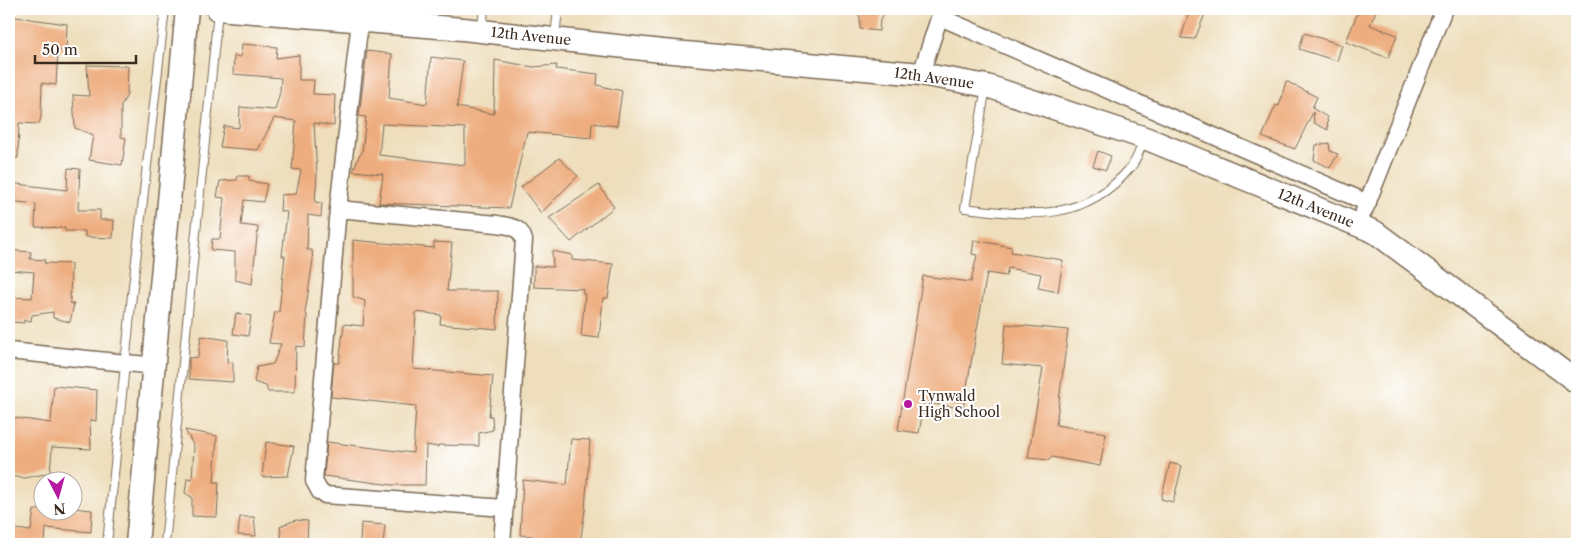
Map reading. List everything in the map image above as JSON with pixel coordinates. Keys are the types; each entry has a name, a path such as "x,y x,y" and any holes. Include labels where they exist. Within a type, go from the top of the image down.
{"street":[{"path":"137,544 156,366 187,9"},
{"name":"12th Avenue","path":"218,9 312,13 360,21 482,20 555,39 921,74 986,86 1145,138 1357,224 1384,238 1577,382"},
{"path":"1357,224 1368,203 1444,9"},
{"path":"921,74 941,13 1368,203"},
{"path":"360,21 338,209 313,475 316,487 325,495 505,508"},
{"path":"338,209 496,224 518,228 523,233 502,544"},
{"path":"9,351 156,366"}],"lane":[{"path":"107,544 164,9"},
{"path":"165,544 218,9"},
{"path":"555,39 558,9"},
{"path":"986,86 965,208 1023,214 1065,211 1096,199 1131,166 1145,138"}],"building":[{"path":"855,9 887,9 880,20 879,31 860,29 860,17"},
{"path":"1190,9 1207,9 1195,39 1181,38"},
{"path":"1359,9 1377,9 1370,25 1397,35 1388,58 1346,42"},
{"path":"9,16 67,24 66,51 58,50 56,85 42,83 39,124 19,123 18,158 9,157"},
{"path":"1304,33 1342,45 1337,61 1299,49"},
{"path":"242,44 277,47 276,58 299,55 299,80 314,80 313,94 335,95 334,126 314,123 317,175 315,202 322,203 321,217 308,215 307,250 312,250 313,260 305,313 307,314 305,347 296,346 295,392 268,392 266,386 254,382 257,367 273,364 281,344 269,343 275,312 279,312 285,256 282,256 287,212 280,211 281,195 296,194 301,170 292,169 296,121 274,118 258,150 220,147 224,126 239,128 240,107 275,110 280,92 281,78 233,74 234,56 241,57"},
{"path":"367,51 392,54 389,98 427,104 431,57 463,61 457,107 494,114 495,60 533,67 557,65 556,69 598,74 597,85 622,91 617,126 592,123 591,138 527,132 509,208 379,203 383,174 353,171 362,153 366,117 359,116","holes":["382,124 465,128 465,165 379,155"]},
{"path":"87,65 128,66 127,95 121,106 121,137 126,138 122,165 89,160 93,135 75,128 73,95 89,96"},
{"path":"1286,81 1317,97 1312,108 1327,117 1328,130 1314,123 1313,112 1295,149 1262,137 1276,105 1279,106"},
{"path":"1329,143 1330,151 1338,154 1330,168 1314,160 1316,145"},
{"path":"1098,151 1111,156 1106,170 1093,166"},
{"path":"559,158 578,176 541,213 521,187"},
{"path":"68,168 80,169 78,210 100,210 100,220 114,220 113,238 85,237 85,231 65,231 65,228 35,227 36,204 9,201 9,183 67,190"},
{"path":"238,176 249,176 249,181 267,184 263,202 244,200 241,225 258,227 252,284 235,280 235,252 211,250 212,239 220,239 224,198 217,197 220,181 237,180"},
{"path":"599,185 614,207 571,242 549,218"},
{"path":"353,240 434,248 434,242 452,243 447,291 498,291 497,329 440,324 441,315 416,312 413,369 493,376 489,416 492,416 493,430 479,433 479,446 438,445 438,447 426,445 425,485 392,485 324,476 327,442 413,453 416,406 331,397 334,363 339,363 344,324 363,326 365,301 353,297"},
{"path":"974,240 1012,247 1011,252 1063,260 1058,292 1038,288 1041,274 1008,268 1006,276 987,273 963,408 924,403 919,433 898,430 923,276 971,282 977,255 972,254"},
{"path":"9,250 31,252 30,259 45,260 44,263 71,264 70,303 74,304 70,322 53,318 53,312 32,315 31,321 24,320 24,323 12,322 12,318 9,318 9,297 32,298 34,272 9,270"},
{"path":"552,251 572,255 572,260 613,264 608,298 603,298 599,338 581,336 585,294 583,294 583,289 534,287 534,266 553,267"},
{"path":"236,313 251,316 248,336 233,334"},
{"path":"1006,324 1068,330 1056,425 1106,433 1100,466 1052,457 1049,460 1028,458 1043,368 1002,364"},
{"path":"201,336 228,340 227,363 233,362 233,382 189,379 189,358 198,357"},
{"path":"54,386 97,390 96,421 90,420 91,449 52,447 50,470 32,470 32,477 25,478 9,476 9,417 51,423"},
{"path":"185,430 217,436 214,482 219,482 217,517 192,516 192,497 185,493 187,478 192,479 194,446"},
{"path":"571,439 590,440 585,510 580,544 531,543 532,536 520,535 523,480 567,485"},
{"path":"266,442 294,446 288,476 262,477"},
{"path":"1170,463 1182,466 1173,502 1161,499"},
{"path":"82,509 92,510 91,532 46,528 45,544 9,544 9,528 31,531 33,520 82,520"},
{"path":"240,517 254,517 256,536 238,535"},
{"path":"296,520 308,521 307,544 282,544 280,526"},
{"path":"361,523 385,525 383,544 360,544"}],"place":[{"name":"Tynwald High School","path":"908,404"}]}
